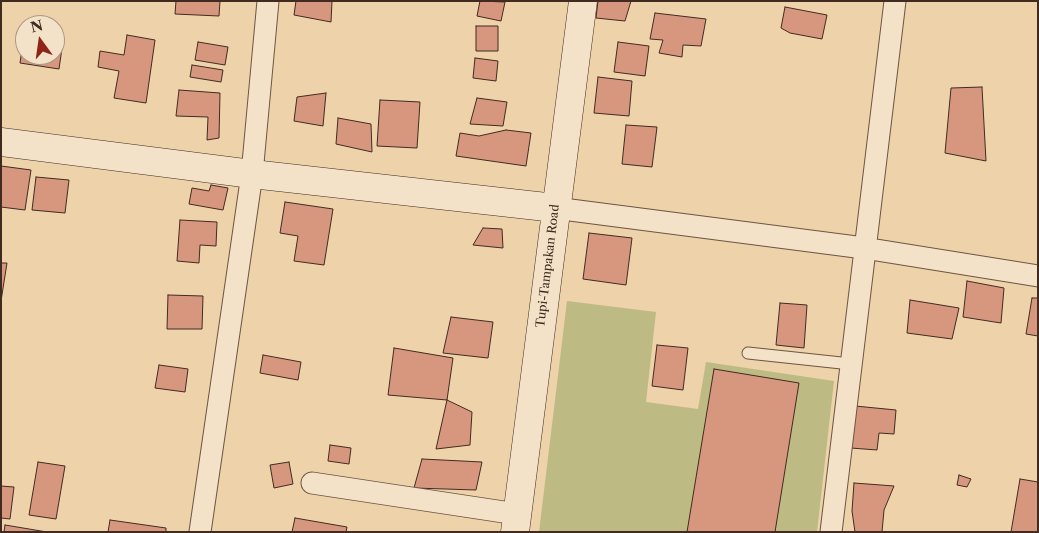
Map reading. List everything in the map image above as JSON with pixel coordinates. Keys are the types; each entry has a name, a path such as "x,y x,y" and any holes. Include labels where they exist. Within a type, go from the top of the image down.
{"street":[{"path":"200,532 252,174 268,1"},
{"name":"Tupi-Tampakan Road","path":"516,523 583,1"},
{"path":"831,532 895,1"},
{"path":"1,142 252,174 555,208 864,248 1038,276"},
{"path":"312,483 516,523"}],"lane":[{"path":"748,353 851,364"}],"shaded area":[{"path":"567,301 656,312 646,402 698,409 706,362 834,381 817,532 539,532"}],"building":[{"path":"176,1 220,1 219,16 175,14"},
{"path":"296,1 332,1 331,22 294,15"},
{"path":"480,1 505,2 501,21 477,16"},
{"path":"598,1 631,1 625,21 596,18"},
{"path":"785,7 827,15 822,39 790,33 781,28"},
{"path":"655,13 706,19 701,46 683,45 682,57 659,53 663,40 650,39"},
{"path":"476,26 498,26 498,51 476,51"},
{"path":"127,35 155,40 146,103 114,98 119,71 98,67 100,51 124,55"},
{"path":"198,42 228,47 225,65 195,60"},
{"path":"618,42 649,46 645,76 614,72"},
{"path":"475,58 498,61 496,81 473,78"},
{"path":"33,65 60,65 59,69"},
{"path":"192,65 223,70 221,82 190,77"},
{"path":"598,77 632,81 629,116 594,113"},
{"path":"982,87 986,161 945,153 951,88"},
{"path":"179,90 220,93 219,138 207,140 208,117 176,116"},
{"path":"326,93 323,126 294,121 297,97"},
{"path":"477,98 507,102 503,126 470,124"},
{"path":"380,100 420,102 417,148 377,146"},
{"path":"338,118 371,124 372,152 336,144"},
{"path":"626,125 657,127 652,167 622,164"},
{"path":"506,130 531,133 526,166 456,156 460,133 479,136"},
{"path":"1,166 31,170 25,210 1,207"},
{"path":"36,177 69,180 65,213 32,210"},
{"path":"211,185 228,188 223,210 189,204 192,188 209,191"},
{"path":"285,202 333,209 324,265 294,261 298,236 280,233"},
{"path":"180,220 217,222 216,246 200,245 199,263 177,261"},
{"path":"483,228 502,229 503,248 473,245"},
{"path":"589,233 632,238 626,285 583,279"},
{"path":"1,263 7,263 1,301"},
{"path":"967,281 1004,288 1001,323 963,317"},
{"path":"168,295 203,296 202,329 167,329"},
{"path":"1032,298 1038,298 1038,336 1026,334"},
{"path":"910,300 959,308 952,339 907,333"},
{"path":"780,303 807,305 804,348 776,345"},
{"path":"451,317 493,322 488,358 443,353"},
{"path":"657,345 688,348 683,390 652,386"},
{"path":"394,348 453,358 447,400 388,395"},
{"path":"263,355 301,362 298,380 260,373"},
{"path":"159,365 188,369 185,392 155,388"},
{"path":"714,369 799,383 775,532 687,532"},
{"path":"447,400 472,412 470,445 436,449"},
{"path":"855,406 896,410 894,434 879,433 877,450 851,448"},
{"path":"330,445 351,448 349,464 328,461"},
{"path":"422,459 482,462 476,490 414,488"},
{"path":"38,462 65,466 56,519 29,515"},
{"path":"289,462 293,484 274,488 270,465"},
{"path":"959,475 971,479 967,487 957,485"},
{"path":"1020,479 1038,482 1038,532 1011,532"},
{"path":"854,483 894,486 884,510 882,532 855,532 852,511"},
{"path":"1,486 14,487 10,519 1,518"},
{"path":"295,518 347,527 346,532 292,532"},
{"path":"110,520 166,528 166,532 108,532"},
{"path":"5,525 47,532 4,532"}]}
